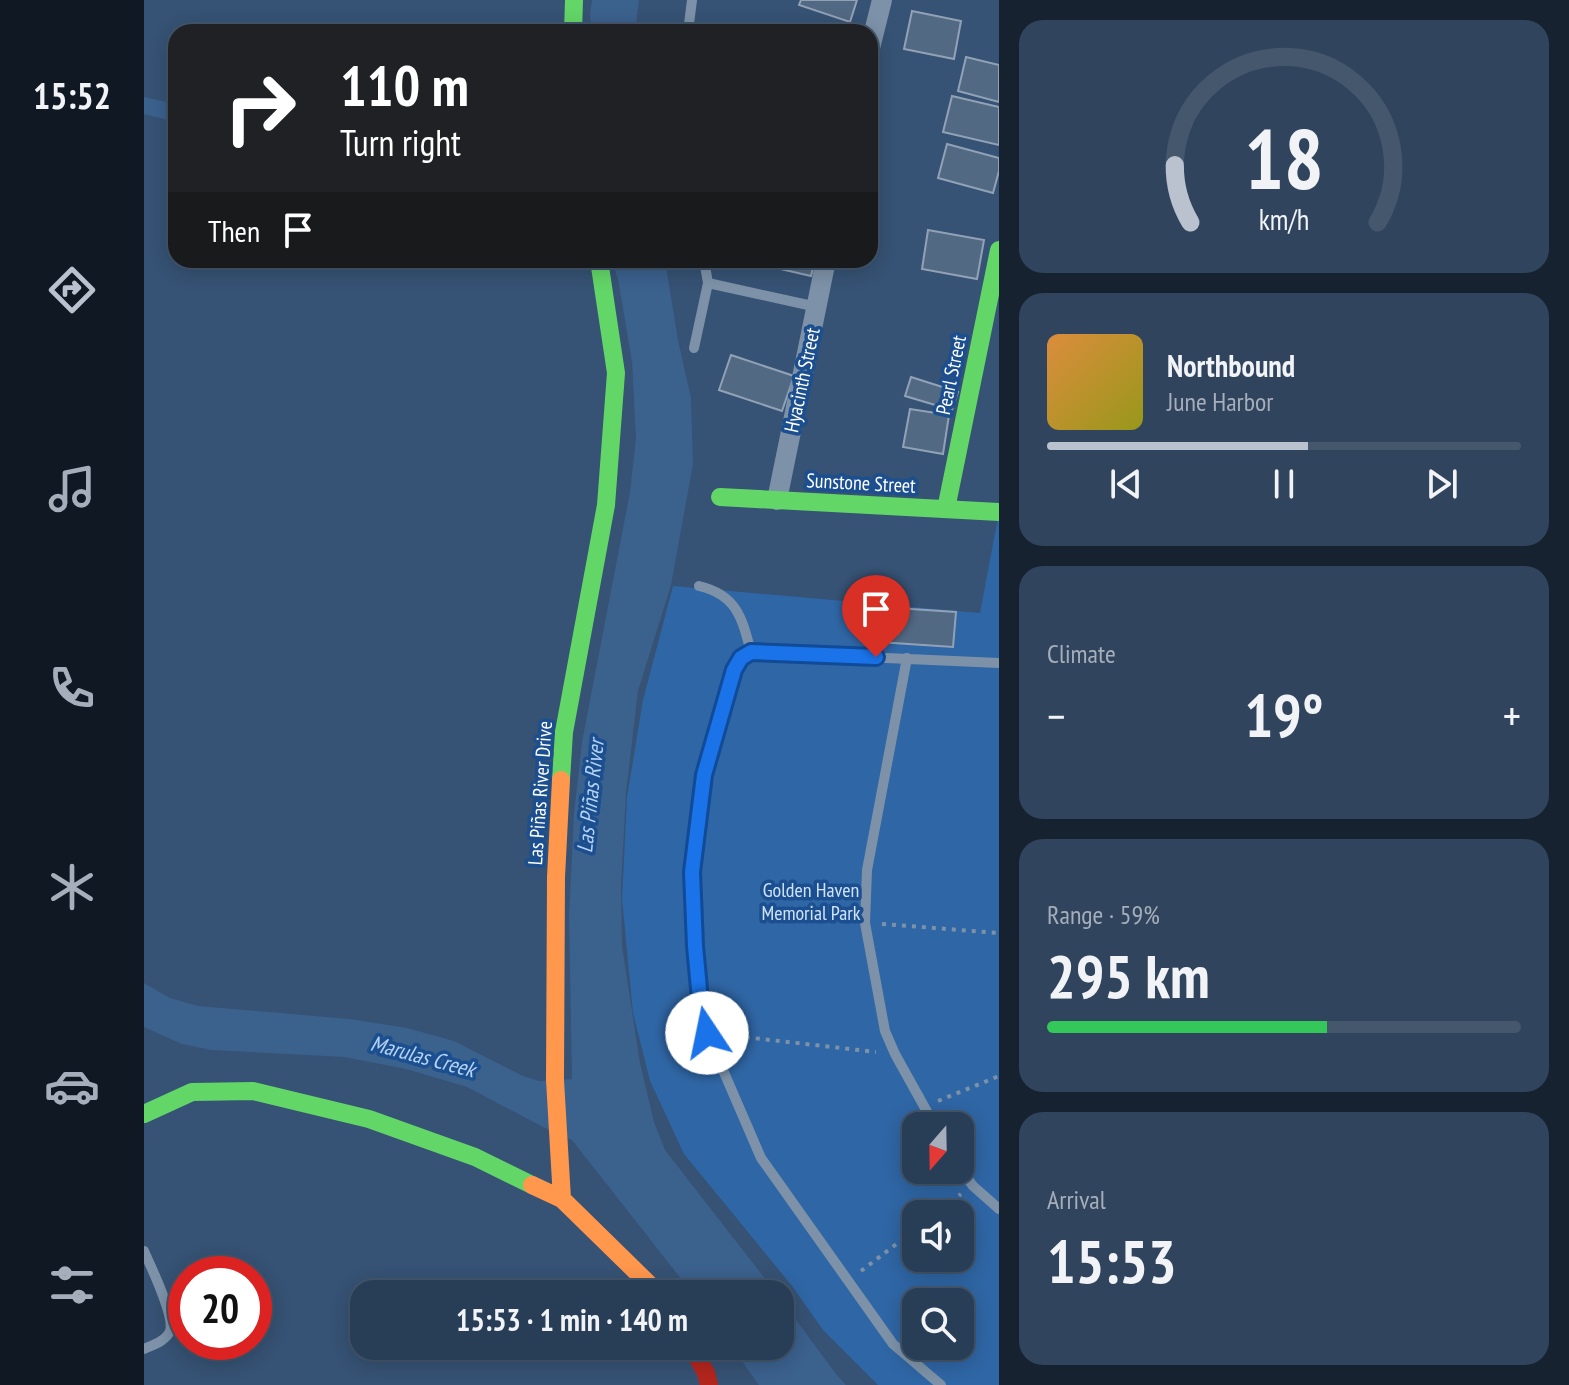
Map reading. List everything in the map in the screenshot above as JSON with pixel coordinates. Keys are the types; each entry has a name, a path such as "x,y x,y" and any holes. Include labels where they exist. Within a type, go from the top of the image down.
{"street":[{"path":"573,24 574,0"},
{"path":"876,24 882,0"},
{"name":"Pearl Street","path":"946,509 998,258"},
{"name":"Las Piñas River Drive","path":"562,1199 555,1080 556,877 564,732 606,505 616,373 600,268"},
{"name":"Hyacinth Street","path":"777,500 824,268"},
{"name":"Sunstone Street","path":"720,497 999,512"},
{"path":"144,1114 192,1092 253,1091 383,1124 475,1157 562,1199 645,1280"},
{"path":"699,1360 709,1385"}],"lane":[{"path":"689,24 692,0"},
{"path":"694,348 708,283 705,268"},
{"path":"708,283 817,307"},
{"path":"699,586 720,594 737,611 751,652"},
{"path":"941,1385 893,1344 761,1158 707,1033 701,1010 692,872 704,775 734,670 741,658 751,652 999,663"},
{"path":"907,658 867,870 865,923 885,1031 928,1112"},
{"path":"973,1186 999,1209"},
{"path":"144,1251 171,1317 170,1332 163,1340 144,1349"}],"path":[{"path":"865,923 999,933"},
{"path":"707,1033 895,1054"},
{"path":"925,1107 999,1076"},
{"path":"954,1200 973,1186"},
{"path":"847,1281 902,1240"}],"green space":[{"name":"Golden Haven Memorial Park","path":"999,512 999,1385 878,1385 823,1330 794,1289 794,1280 787,1280 684,1154 650,1081 633,1013 622,899 627,797 643,700 673,586 980,613"}],"water":[{"path":"592,0 639,0 636,24 591,24"},
{"path":"144,97 168,102 168,120 144,114"},
{"path":"615,268 666,268 691,398 693,464 671,585 638,691 626,793 621,888 622,946 640,1063 654,1122 665,1150 766,1280 682,1280 572,1140 467,1087 406,1069 344,1057 211,1050 182,1044 144,1027 144,983 170,998 198,1006 350,1019 407,1028 454,1041 539,1081 572,1079 569,916 574,814 582,742 630,492 636,438 632,362"},
{"path":"794,1317 846,1385 759,1385 741,1360 794,1360"}],"building":[{"path":"801,0 857,0 850,22 799,5"},
{"path":"912,11 961,21 954,59 904,49"},
{"path":"966,57 999,65 999,102 958,91"},
{"path":"952,96 999,107 999,145 943,132"},
{"path":"947,144 999,158 993,193 938,178"},
{"path":"928,230 984,240 977,279 922,269"},
{"path":"776,268 813,268 811,276"},
{"path":"731,355 794,376 782,411 719,390"},
{"path":"911,377 958,392 952,410 905,396"},
{"path":"910,409 949,415 943,454 903,447"},
{"path":"866,606 956,612 953,647 864,641"}],"traffic: fast":[{"path":"573,24 574,0"},
{"path":"946,509 999,250"},
{"path":"561,780 564,732 606,505 616,373 600,268"},
{"path":"720,497 999,512"},
{"path":"144,1114 192,1092 253,1091 369,1119 475,1157 532,1185"}],"traffic: slow":[{"path":"561,780 556,877 555,1080 562,1199"},
{"path":"532,1185 562,1199 645,1280"}],"traffic: jam":[{"path":"699,1360 709,1385"}],"route":[{"path":"707,1033 701,1010 695,946 692,872 704,775 734,670 741,658 751,652 876,657"}],"water label":[{"name":"Las Piñas River","path":"590,796"},
{"name":"Marulas Creek","path":"423,1056"}]}
